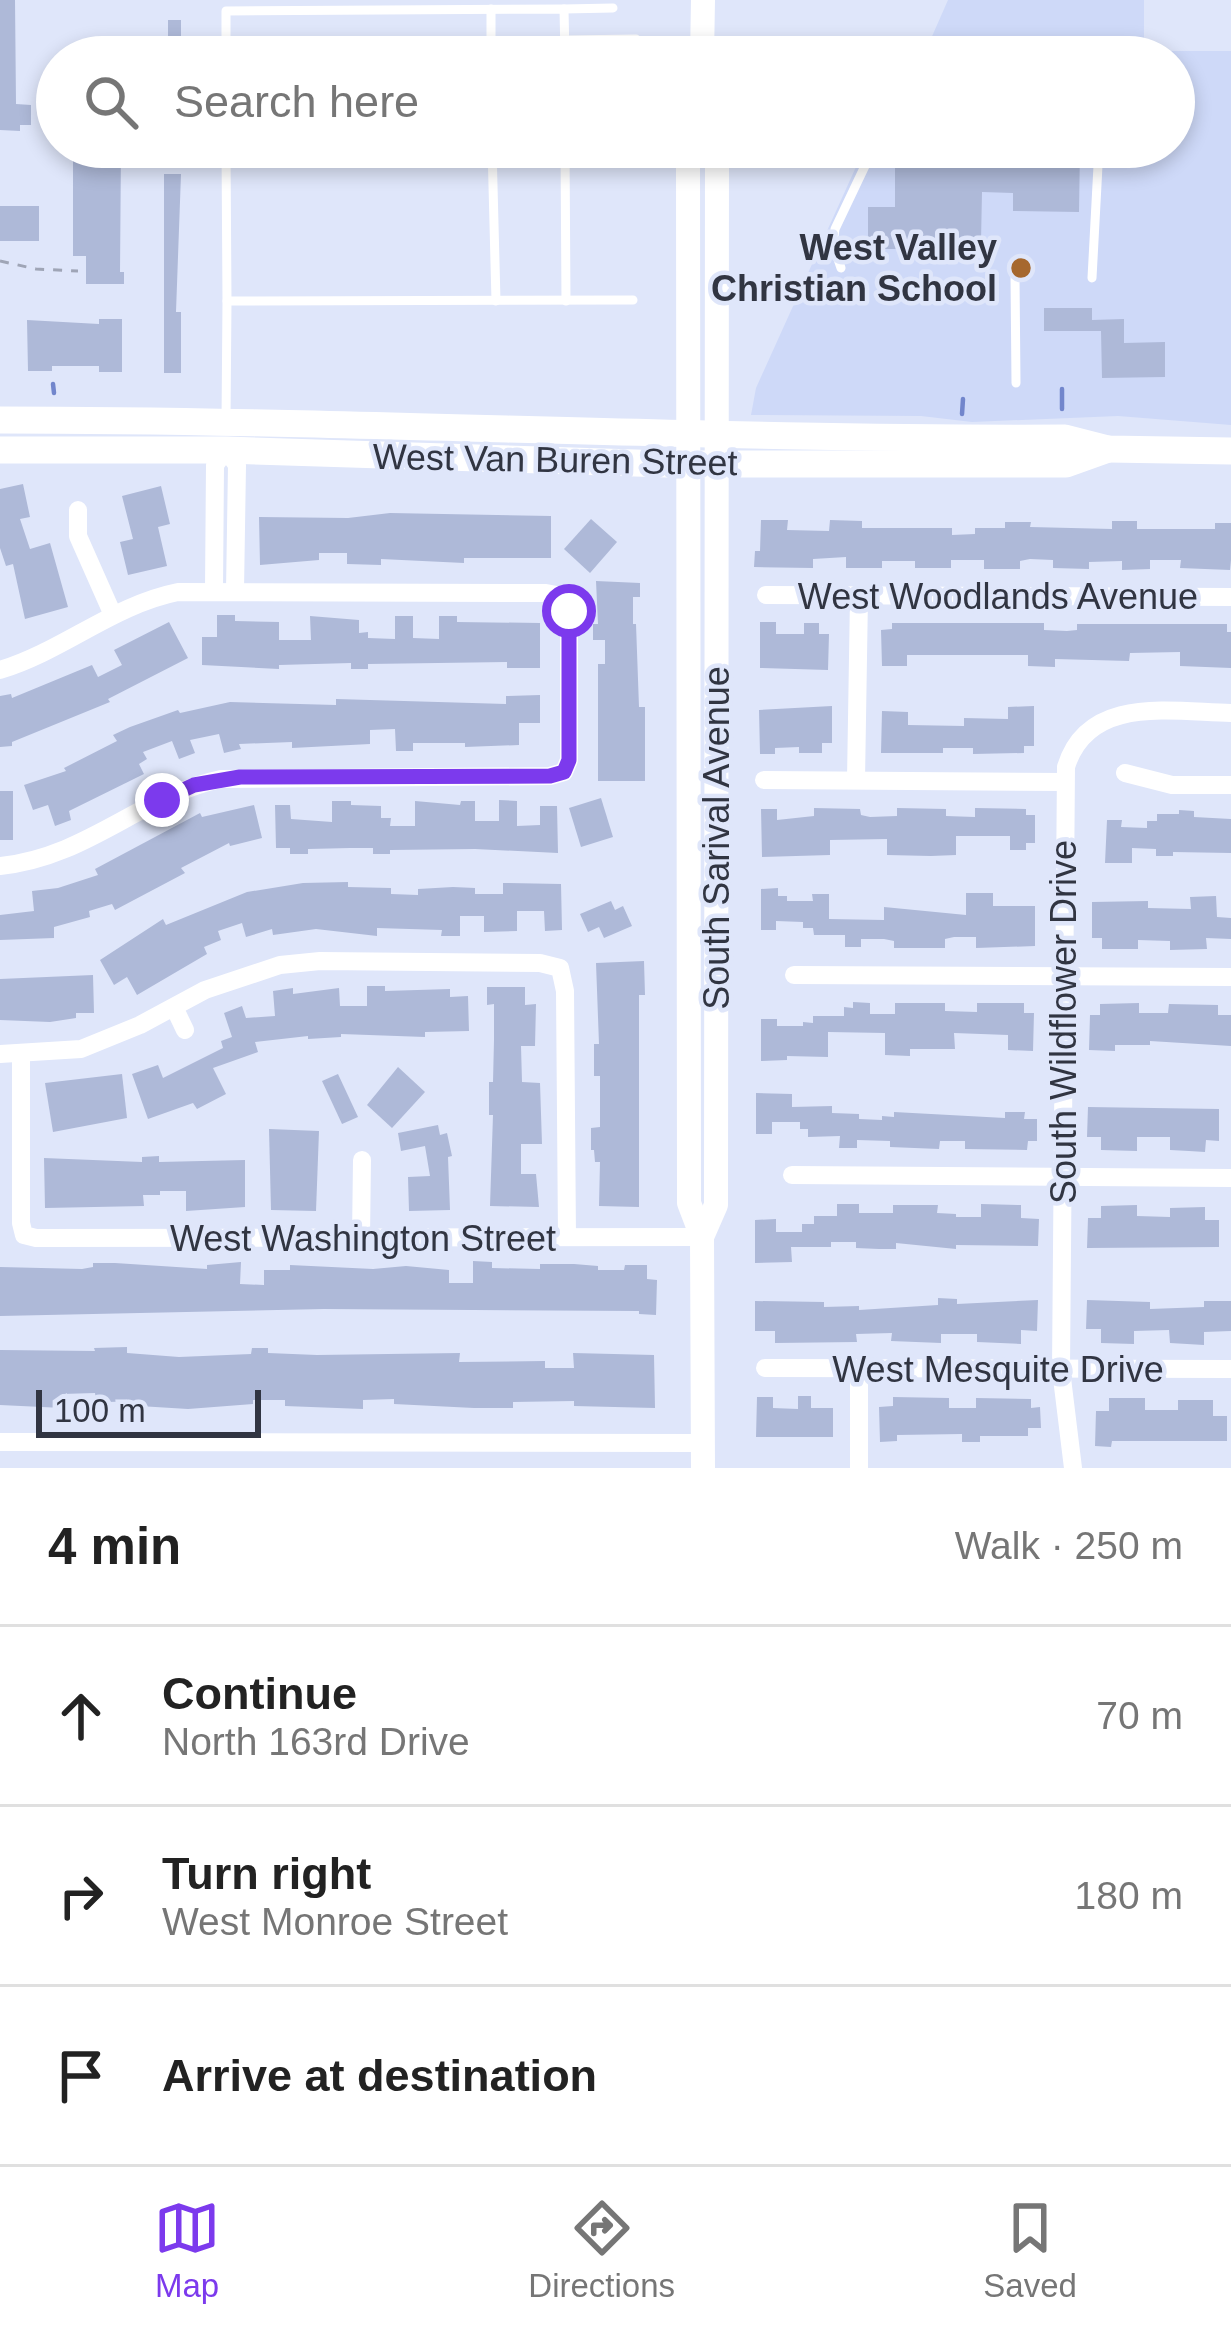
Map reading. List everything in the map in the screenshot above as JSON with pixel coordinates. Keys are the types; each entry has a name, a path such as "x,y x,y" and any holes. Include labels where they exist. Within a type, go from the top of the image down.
{"main road":[{"path":"702,36 703,0"},
{"path":"689,168 701,450"},
{"path":"701,450 716,168"},
{"name":"West Van Buren Street","path":"0,420 226,421 701,450 1066,464 1108,449 1231,451"},
{"path":"226,421 226,450"},
{"name":"West Van Buren Street","path":"0,450 701,450"},
{"name":"South Sarival Avenue","path":"701,450 689,1203 701,1238 702,1455"}],"street":[{"path":"214,590 215,465 226,450 237,465 235,591"},
{"path":"78,510 78,536 113,615"},
{"path":"0,670 52,650 145,599 214,590 546,593 562,596 569,611 569,760 564,772 550,776 221,779 194,785 53,857 0,866"},
{"name":"West Woodlands Avenue","path":"766,595 1231,597"},
{"path":"856,780 859,596"},
{"name":"South Wildflower Drive","path":"1072,1468 1061,1370 1065,782 1070,753 1082,734 1120,713 1231,713"},
{"path":"1125,773 1172,785 1231,785"},
{"path":"764,780 1065,782"},
{"path":"0,1054 81,1049 220,983 280,964 518,963 560,968 565,991 567,1238"},
{"path":"794,975 1231,977"},
{"path":"174,1007 185,1030"},
{"name":"West Washington Street","path":"21,1054 24,1235 701,1238"},
{"path":"361,1238 362,1160"},
{"path":"792,1175 1231,1178"},
{"name":"West Mesquite Drive","path":"765,1368 1231,1369"},
{"path":"859,1368 859,1468"},
{"path":"0,1442 702,1455"}],"lane":[{"path":"226,6 613,8"},
{"path":"491,9 491,36"},
{"path":"564,9 565,36"},
{"path":"226,168 226,421"},
{"path":"493,168 496,301"},
{"path":"565,168 566,301"},
{"path":"842,268 833,244 835,229 864,168"},
{"path":"1091,278 1098,168"},
{"path":"1015,276 1016,383"},
{"path":"227,301 633,300"}],"path":[{"path":"0,261 78,271"}],"shaded area":[{"name":"West Valley Christian School","path":"948,0 1144,0 1144,36 932,36"},
{"name":"West Valley Christian School","path":"1195,51 1231,51 1231,425 1118,416 972,422 921,416 751,415 756,388 856,168 1195,168"}],"building":[{"path":"0,0 15,0 16,104 31,105 31,125 20,125 20,131 0,130"},
{"path":"168,20 181,20 181,36 168,36"},
{"path":"73,168 121,168 120,272 124,272 124,284 86,284 86,256 73,256"},
{"path":"895,168 1080,168 1079,212 1013,211 1013,193 982,192 981,241 911,240 910,249 877,249 877,239 868,239 868,207 895,207"},
{"path":"164,174 181,174 176,312 181,312 181,373 164,373"},
{"path":"0,206 39,206 39,241 0,241"},
{"path":"1044,308 1092,308 1092,320 1124,319 1124,343 1165,342 1165,377 1102,378 1101,331 1044,331"},
{"path":"99,319 122,319 122,372 99,372 99,366 28,371 27,320 99,324"},
{"path":"23,484 30,517 20,519 30,549 50,543 68,607 25,619 13,564 6,566 0,548 0,489"},
{"path":"161,486 170,524 158,527 167,566 128,575 120,542 133,539 122,496"},
{"path":"390,513 551,516 551,558 464,558 464,563 381,559 381,565 347,564 347,553 319,553 319,560 260,565 259,517 348,518"},
{"path":"591,519 617,542 590,573 564,549"},
{"path":"761,520 788,520 787,530 829,531 830,520 862,521 862,528 952,528 952,535 975,534 975,528 1005,528 1005,522 1112,529 1112,521 1137,521 1137,529 1215,529 1215,523 1231,523 1231,560 1230,570 1180,568 1181,560 1150,560 1150,569 1122,570 1122,561 1089,562 1089,569 1053,568 1053,560 1030,559 1020,561 1020,569 984,569 984,560 951,560 951,568 915,568 915,561 882,561 882,568 846,568 846,557 813,559 813,568 754,567"},
{"path":"596,581 640,583 640,597 633,597 633,624 639,707 645,707 645,781 598,781 598,664 605,664 605,640 593,640 593,624 598,624"},
{"path":"217,615 235,615 235,621 279,622 279,640 311,640 310,616 359,620 359,633 368,632 368,638 395,639 395,616 413,616 413,638 439,639 439,616 457,616 457,622 540,623 540,668 507,668 507,662 368,664 368,669 351,669 351,663 279,665 279,669 202,665 202,637 217,637"},
{"path":"169,622 188,658 108,699 110,702 12,742 12,746 0,747 0,696 11,694 12,698 92,665 98,677 122,665 114,650"},
{"path":"760,622 776,622 776,634 804,634 804,623 819,623 819,634 829,634 828,670 760,668"},
{"path":"892,623 1044,623 1044,630 1067,631 1077,630 1077,624 1227,624 1231,668 1180,666 1180,652 1130,653 1129,661 1055,659 1055,667 1028,666 1028,655 907,655 907,666 882,666 881,630 892,629"},
{"path":"540,695 540,723 519,723 519,745 413,743 413,751 396,751 395,729 370,730 370,744 292,748 292,742 239,744 241,749 224,753 219,734 190,740 195,753 179,759 172,741 143,752 147,759 139,764 144,774 69,811 71,820 55,826 48,805 33,810 24,785 66,771 64,768 117,741 113,735 178,710 230,702 336,705 336,699 506,704 506,696"},
{"path":"832,706 832,743 822,743 822,753 799,753 799,747 760,754 759,710"},
{"path":"1034,706 1034,746 1024,746 1024,753 973,754 973,748 943,748 943,753 881,753 882,711 908,712 908,725 964,726 964,718 1008,719 1008,707"},
{"path":"0,791 13,791 13,840 0,840"},
{"path":"601,798 613,837 581,847 569,808"},
{"path":"499,800 517,801 517,826 540,825 540,806 557,806 558,853 475,849 373,854 373,848 350,848 290,854 290,848 276,848 275,805 290,805 291,819 332,822 332,801 351,801 351,805 381,806 381,818 391,818 390,826 415,826 415,801 460,805 461,801 475,801 475,821 499,821"},
{"path":"254,805 262,838 229,843 115,910 112,904 89,911 90,917 54,927 54,938 0,940 0,915 34,911 32,891 98,875 95,869 200,813 202,817"},
{"path":"814,808 860,809 861,815 870,817 897,816 897,808 946,809 946,816 975,817 975,808 1026,809 1026,815 1035,815 1035,843 1026,843 1026,850 1010,850 1010,836 956,836 956,855 931,856 887,855 887,839 830,840 830,855 762,857 761,809 777,809 777,820 814,816"},
{"path":"1179,810 1194,811 1194,817 1231,819 1231,853 1156,856 1156,849 1132,848 1132,863 1105,863 1107,820 1122,820 1121,827 1147,828 1147,821 1157,821 1157,814 1179,814"},
{"path":"348,882 348,887 391,888 391,894 418,895 418,889 475,888 475,894 503,894 503,883 561,884 562,930 545,931 544,911 517,911 517,931 484,932 484,916 460,916 460,936 441,936 442,930 377,928 377,936 316,929 273,935 272,929 246,937 242,923 218,931 221,940 204,947 207,954 137,995 127,977 114,985 100,960 163,919 166,925 247,892"},
{"path":"778,888 778,896 787,896 787,901 813,901 812,894 829,894 829,919 884,920 884,907 966,915 966,893 993,893 993,906 1035,906 1035,946 976,948 976,937 954,937 945,939 945,948 894,948 894,941 884,939 861,939 861,947 845,947 845,935 814,935 813,928 803,928 803,922 776,921 776,930 761,930 761,889"},
{"path":"1216,896 1217,917 1231,918 1231,939 1206,938 1207,949 1170,950 1170,941 1138,940 1138,949 1102,949 1102,938 1092,938 1092,902 1148,901 1148,908 1191,909 1190,897"},
{"path":"611,901 615,910 623,906 632,926 604,938 599,927 588,932 580,914"},
{"path":"644,961 645,995 639,995 639,1207 599,1206 600,1162 595,1162 591,1150 591,1128 600,1127 600,1076 594,1076 594,1044 599,1044 596,963"},
{"path":"93,975 94,1013 76,1013 76,1018 50,1022 0,1020 0,979"},
{"path":"367,986 385,986 385,991 450,989 450,997 468,996 469,1031 425,1032 425,1037 341,1034 255,1042 258,1052 213,1068 226,1094 197,1109 193,1103 148,1119 132,1074 158,1065 163,1078 223,1048 221,1041 232,1037 224,1013 242,1006 246,1018 275,1016 273,991 293,988 293,994 339,988 340,1006 367,1006"},
{"path":"487,987 525,987 525,1005 536,1004 535,1046 521,1046 522,1082 540,1083 542,1144 521,1144 521,1174 536,1174 539,1207 490,1206 494,1004 487,1005"},
{"path":"853,1002 870,1003 870,1014 895,1014 895,1003 945,1003 945,1011 977,1012 977,1003 1024,1003 1024,1013 1034,1013 1033,1051 1008,1050 1008,1035 954,1033 955,1049 910,1049 910,1056 885,1055 885,1033 828,1032 828,1057 761,1061 761,1019 777,1019 777,1026 803,1026 803,1022 813,1023 813,1016 844,1016 844,1007 853,1008"},
{"path":"1139,1003 1139,1013 1168,1013 1169,1004 1218,1005 1218,1015 1231,1015 1231,1046 1150,1041 1150,1045 1115,1045 1115,1051 1089,1050 1090,1015 1100,1015 1100,1004"},
{"path":"398,1067 425,1092 392,1128 367,1105"},
{"path":"122,1074 127,1118 53,1132 45,1083"},
{"path":"338,1074 358,1117 342,1124 322,1081"},
{"path":"756,1093 792,1094 792,1107 832,1106 832,1113 859,1114 859,1119 882,1120 882,1116 894,1117 894,1112 1005,1118 1005,1112 1025,1112 1024,1119 1037,1119 1037,1141 1028,1141 1027,1150 965,1149 965,1141 940,1141 939,1149 857,1140 857,1148 839,1148 840,1136 808,1137 808,1129 800,1129 800,1122 772,1122 772,1134 756,1134"},
{"path":"1088,1107 1219,1109 1219,1141 1206,1140 1205,1152 1170,1150 1170,1137 1137,1137 1137,1151 1101,1150 1101,1137 1087,1137"},
{"path":"438,1125 440,1135 447,1133 452,1156 448,1157 450,1210 409,1211 408,1177 430,1176 425,1146 401,1151 398,1133"},
{"path":"269,1129 319,1131 316,1211 271,1210"},
{"path":"159,1156 159,1162 245,1160 245,1207 186,1211 186,1191 160,1191 160,1195 143,1195 144,1206 45,1208 44,1158 142,1162 142,1157"},
{"path":"837,1204 859,1204 859,1213 893,1213 893,1205 938,1205 937,1213 956,1217 981,1217 981,1204 1021,1205 1021,1218 1039,1219 1038,1246 956,1245 956,1249 896,1243 896,1249 879,1249 856,1248 856,1242 831,1242 831,1247 791,1247 792,1262 755,1263 755,1220 776,1219 776,1232 802,1232 802,1224 814,1224 814,1216 837,1216"},
{"path":"1137,1205 1137,1216 1170,1217 1170,1208 1205,1207 1205,1220 1219,1220 1219,1247 1087,1248 1088,1218 1101,1218 1101,1206"},
{"path":"473,1261 492,1262 492,1268 574,1264 624,1270 625,1265 647,1265 647,1279 657,1280 656,1315 639,1311 324,1309 0,1316 0,1267 82,1269 93,1263 115,1263 207,1269 207,1265 241,1262 240,1284 264,1285 264,1270 290,1270 290,1265 406,1266 449,1270 449,1283 473,1283"},
{"path":"938,1298 957,1299 957,1304 1038,1300 1037,1331 1021,1330 1021,1344 977,1342 977,1334 941,1334 941,1343 891,1341 892,1333 856,1334 857,1342 775,1343 775,1331 755,1331 755,1301 824,1302 824,1307 859,1306 859,1310 938,1305"},
{"path":"1087,1300 1150,1302 1150,1309 1231,1301 1231,1331 1204,1332 1204,1345 1170,1343 1169,1330 1134,1331 1134,1344 1101,1343 1101,1329 1086,1329"},
{"path":"127,1347 127,1353 179,1357 251,1354 252,1348 317,1355 460,1353 459,1362 545,1361 545,1368 574,1368 573,1353 654,1355 655,1408 574,1406 574,1401 474,1408 394,1404 394,1399 363,1400 363,1409 253,1400 253,1404 188,1409 139,1406 139,1401 108,1402 96,1399 95,1393 62,1394 63,1408 0,1405 0,1350"},
{"path":"798,1396 811,1396 811,1408 833,1408 833,1437 756,1437 757,1397 773,1397 773,1408 798,1409"},
{"path":"893,1397 949,1398 949,1408 976,1408 976,1398 1031,1399 1031,1408 1040,1407 1041,1428 1028,1428 1028,1436 980,1436 980,1442 962,1442 962,1434 897,1435 897,1441 880,1442 879,1407 893,1406"},
{"path":"1109,1398 1145,1398 1145,1410 1178,1410 1178,1400 1213,1400 1213,1416 1227,1416 1227,1441 1112,1441 1111,1447 1095,1446 1096,1411 1109,1411"}],"waterway":[{"path":"53,384 54,393"},
{"path":"1062,389 1062,409"},
{"path":"962,414 963,399"}],"place":[{"name":"West Valley Christian School","path":"1021,268"}],"route":[{"path":"162,800 194,785 240,777 550,776 564,772 569,760 569,611"}]}
